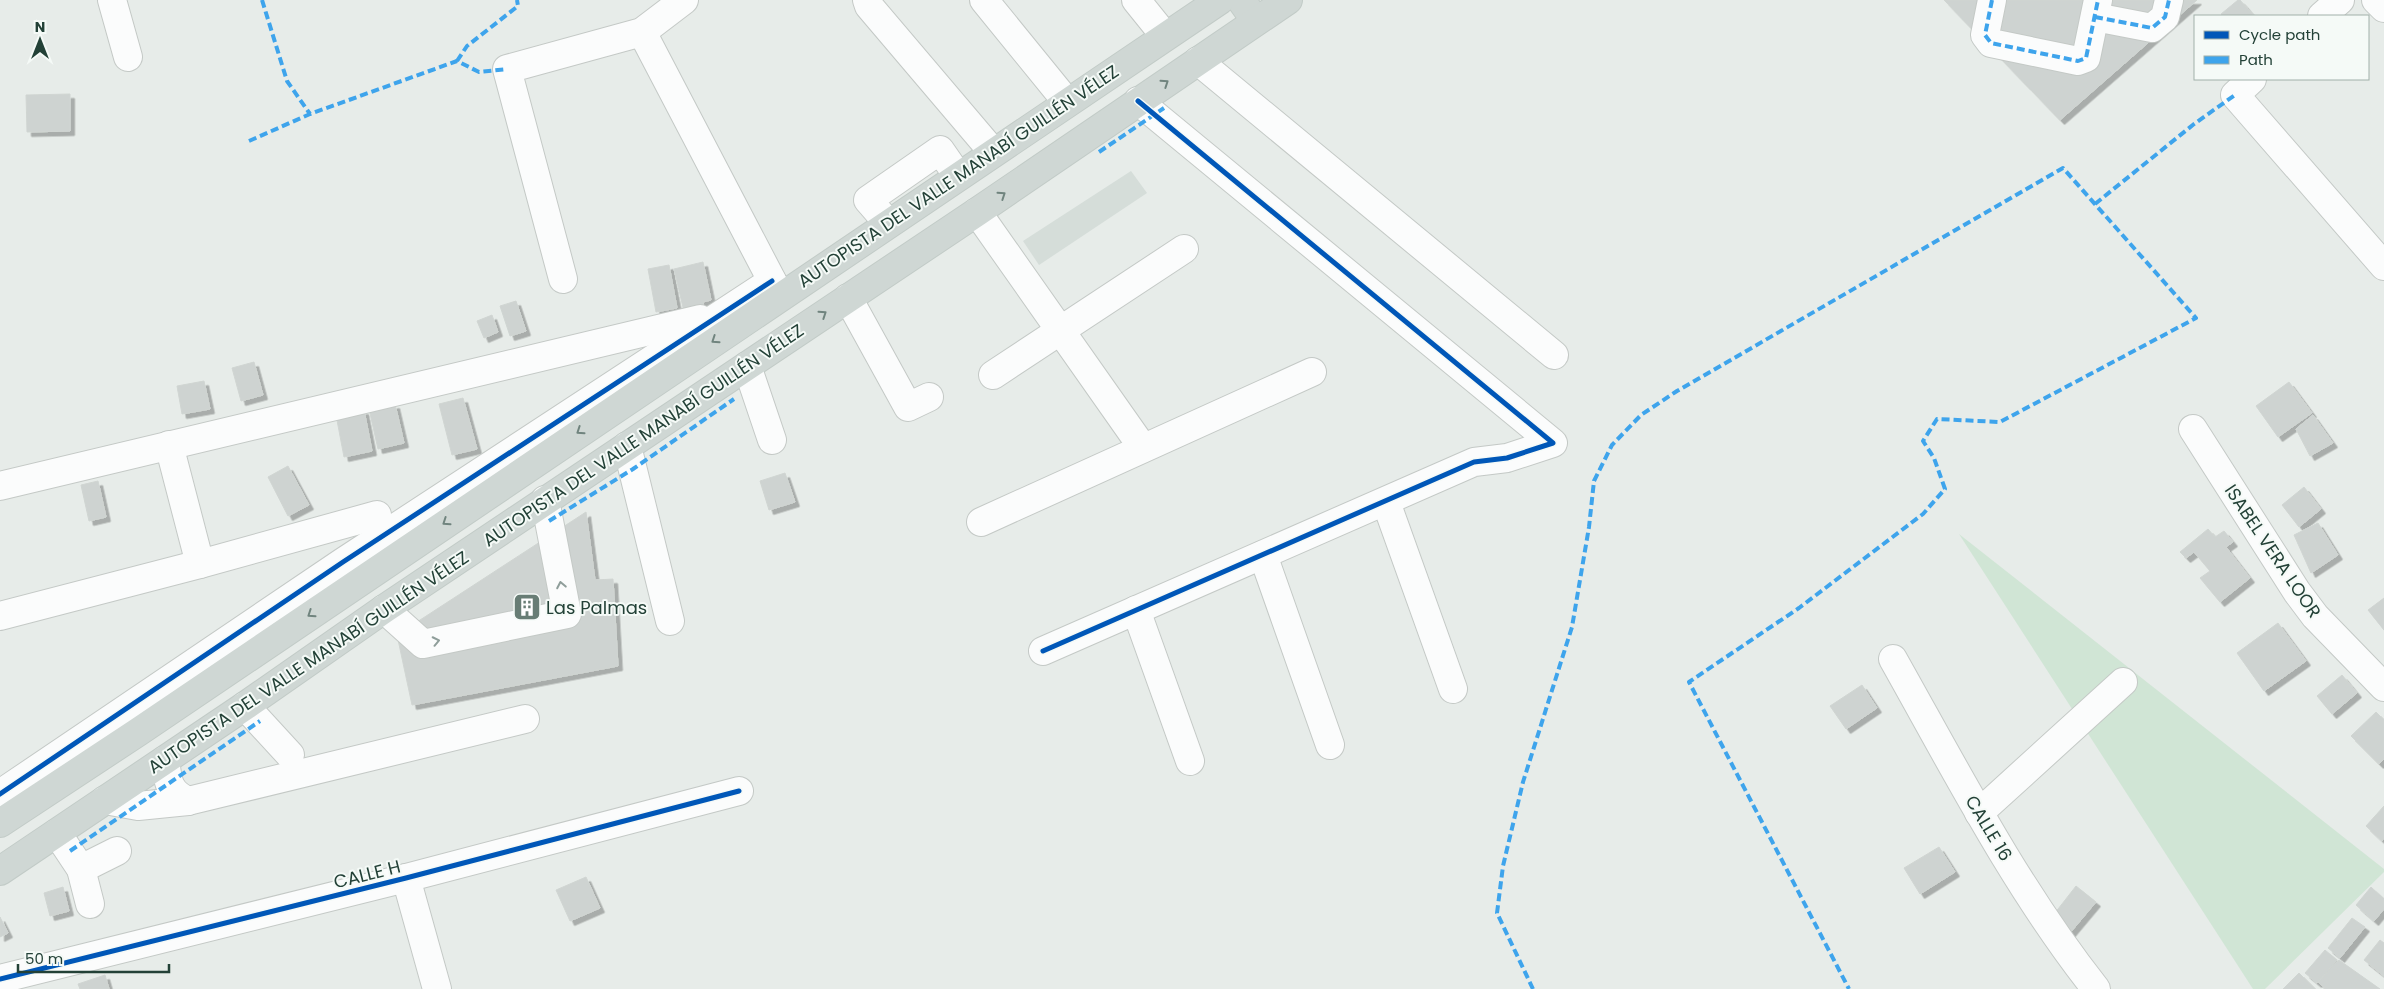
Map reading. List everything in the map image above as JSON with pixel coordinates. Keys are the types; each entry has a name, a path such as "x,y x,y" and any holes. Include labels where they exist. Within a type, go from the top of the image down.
{"main road":[{"name":"AUTOPISTA DEL VALLE MANABÍ GUILLÉN VÉLEZ","path":"0,823 138,732 352,572 772,295 888,223 1220,0"},
{"name":"AUTOPISTA DEL VALLE MANABÍ GUILLÉN VÉLEZ","path":"0,871 545,500 977,212 1198,61 1248,11 1288,0"}],"street":[{"path":"112,0 128,57"},
{"path":"563,279 507,69 642,32 684,0"},
{"path":"867,0 869,6 993,152"},
{"path":"984,0 1067,102"},
{"path":"1136,0 1165,36"},
{"path":"1992,0 1985,35 1991,43 2078,61 2086,58 2096,9 2152,28 2165,17 2168,0"},
{"path":"2323,15 2340,0"},
{"path":"2376,0 2384,8"},
{"path":"0,486 719,315 772,295 642,32"},
{"path":"1198,61 1554,355"},
{"path":"2251,80 2235,95 2384,266"},
{"path":"1043,651 1474,462 1507,458 1553,443 1138,101"},
{"path":"977,212 1143,448"},
{"path":"993,374 1184,249"},
{"path":"848,298 908,407 929,397"},
{"path":"0,794 352,572 719,315"},
{"path":"747,366 772,440"},
{"path":"981,522 1312,372"},
{"name":"ISABEL VERA LOOR","path":"2193,429 2315,616 2384,687"},
{"path":"169,445 200,564"},
{"path":"627,446 670,621"},
{"path":"384,609 423,644 567,614 545,500"},
{"path":"1386,502 1453,689"},
{"path":"0,616 200,564 377,515"},
{"path":"319,532 352,572"},
{"path":"1262,555 1330,745"},
{"path":"1136,610 1190,761"},
{"name":"CALLE 16","path":"1893,659 1980,813 2064,948 2096,989"},
{"path":"1980,813 2122,682"},
{"path":"245,706 290,755"},
{"path":"105,800 138,806 188,801 525,719"},
{"path":"165,760 169,784 173,792 188,801"},
{"name":"CALLE H","path":"0,980 406,878 739,791"},
{"path":"57,833 81,869 90,904"},
{"path":"81,869 117,851"},
{"path":"406,878 437,989"}],"shaded area":[{"path":"1131,171 1147,193 1039,265 1023,241"}],"green space":[{"path":"1959,534 2384,869 2384,872 2265,989 2253,989"}],"building":[{"path":"1944,0 2197,0 2060,120"},
{"path":"2240,0 2253,15 2222,15"},
{"path":"70,94 70,131 27,132 26,95"},
{"path":"703,262 711,300 703,302 705,312 685,316 674,269"},
{"path":"669,265 677,308 656,312 648,269"},
{"path":"516,301 526,331 510,336 500,306"},
{"path":"492,315 498,332 484,338 477,321"},
{"path":"254,362 263,395 241,401 232,368"},
{"path":"204,381 210,409 182,414 177,386"},
{"path":"2289,382 2312,413 2278,437 2256,406"},
{"path":"463,398 477,449 452,455 439,404"},
{"path":"395,404 404,443 378,449 369,409"},
{"path":"364,410 372,451 344,457 336,415"},
{"path":"2313,415 2333,443 2310,456 2296,429"},
{"path":"288,466 309,505 288,516 268,477"},
{"path":"785,473 795,502 769,510 760,481"},
{"path":"98,481 106,517 89,521 81,485"},
{"path":"2304,487 2321,509 2299,527 2282,505"},
{"name":"Las Palmas","path":"586,512 595,580 613,579 618,666 412,705 397,635"},
{"path":"2318,523 2338,555 2311,573 2294,535"},
{"path":"2208,529 2215,537 2224,531 2233,542 2226,547 2250,578 2220,602 2200,578 2210,571 2194,552 2186,558 2180,552"},
{"path":"2384,598 2384,630 2368,610"},
{"path":"2278,623 2306,661 2264,691 2237,653"},
{"path":"2342,675 2357,693 2332,714 2317,696"},
{"path":"1862,685 1877,708 1846,729 1830,706"},
{"path":"2376,712 2384,720 2384,759 2379,764 2351,736"},
{"path":"2384,806 2384,838 2382,841 2366,826"},
{"path":"1939,847 1955,872 1920,894 1904,868"},
{"path":"586,877 600,908 570,921 556,890"},
{"path":"2076,886 2096,902 2070,933 2051,918"},
{"path":"63,887 69,911 50,916 44,893"},
{"path":"2371,887 2384,899 2384,909 2374,921 2356,905"},
{"path":"0,917 8,933 0,937"},
{"path":"2352,918 2365,927 2340,958 2328,948"},
{"path":"2380,940 2384,943 2384,976 2364,960"},
{"path":"2325,950 2337,960 2317,983 2305,973"},
{"path":"2339,960 2380,989 2326,989 2318,982"},
{"path":"2299,973 2315,989 2283,989"},
{"path":"105,975 109,989 80,989 78,984"}],"marked path":[{"path":"262,0 287,81 310,114"},
{"path":"457,61 467,46 518,6 517,0"},
{"path":"1992,0 1985,35 1991,43 2078,61 2086,58 2098,0"},
{"path":"2095,17 2152,28 2165,17 2169,0"},
{"path":"249,141 310,114 457,61 479,72 507,69"},
{"path":"2095,204 2194,124 2235,95"},
{"path":"1099,152 1164,108"},
{"path":"1533,989 1497,913 1503,866 1523,782 1572,627 1589,527 1594,481 1612,445 1641,415 1677,391 2063,168 2196,318 2000,422 1937,419 1923,441 1934,458 1945,489 1923,514 1799,608 1689,682 1849,989"},
{"path":"549,521 633,469 734,399"},
{"path":"70,851 260,721"}],"cycle path":[{"path":"1043,651 1474,462 1507,458 1553,443 1138,101"},
{"path":"0,794 343,562 772,281"},
{"path":"0,979 406,878 739,791"}],"place":[{"name":"Las Palmas","path":"527,607"}]}
